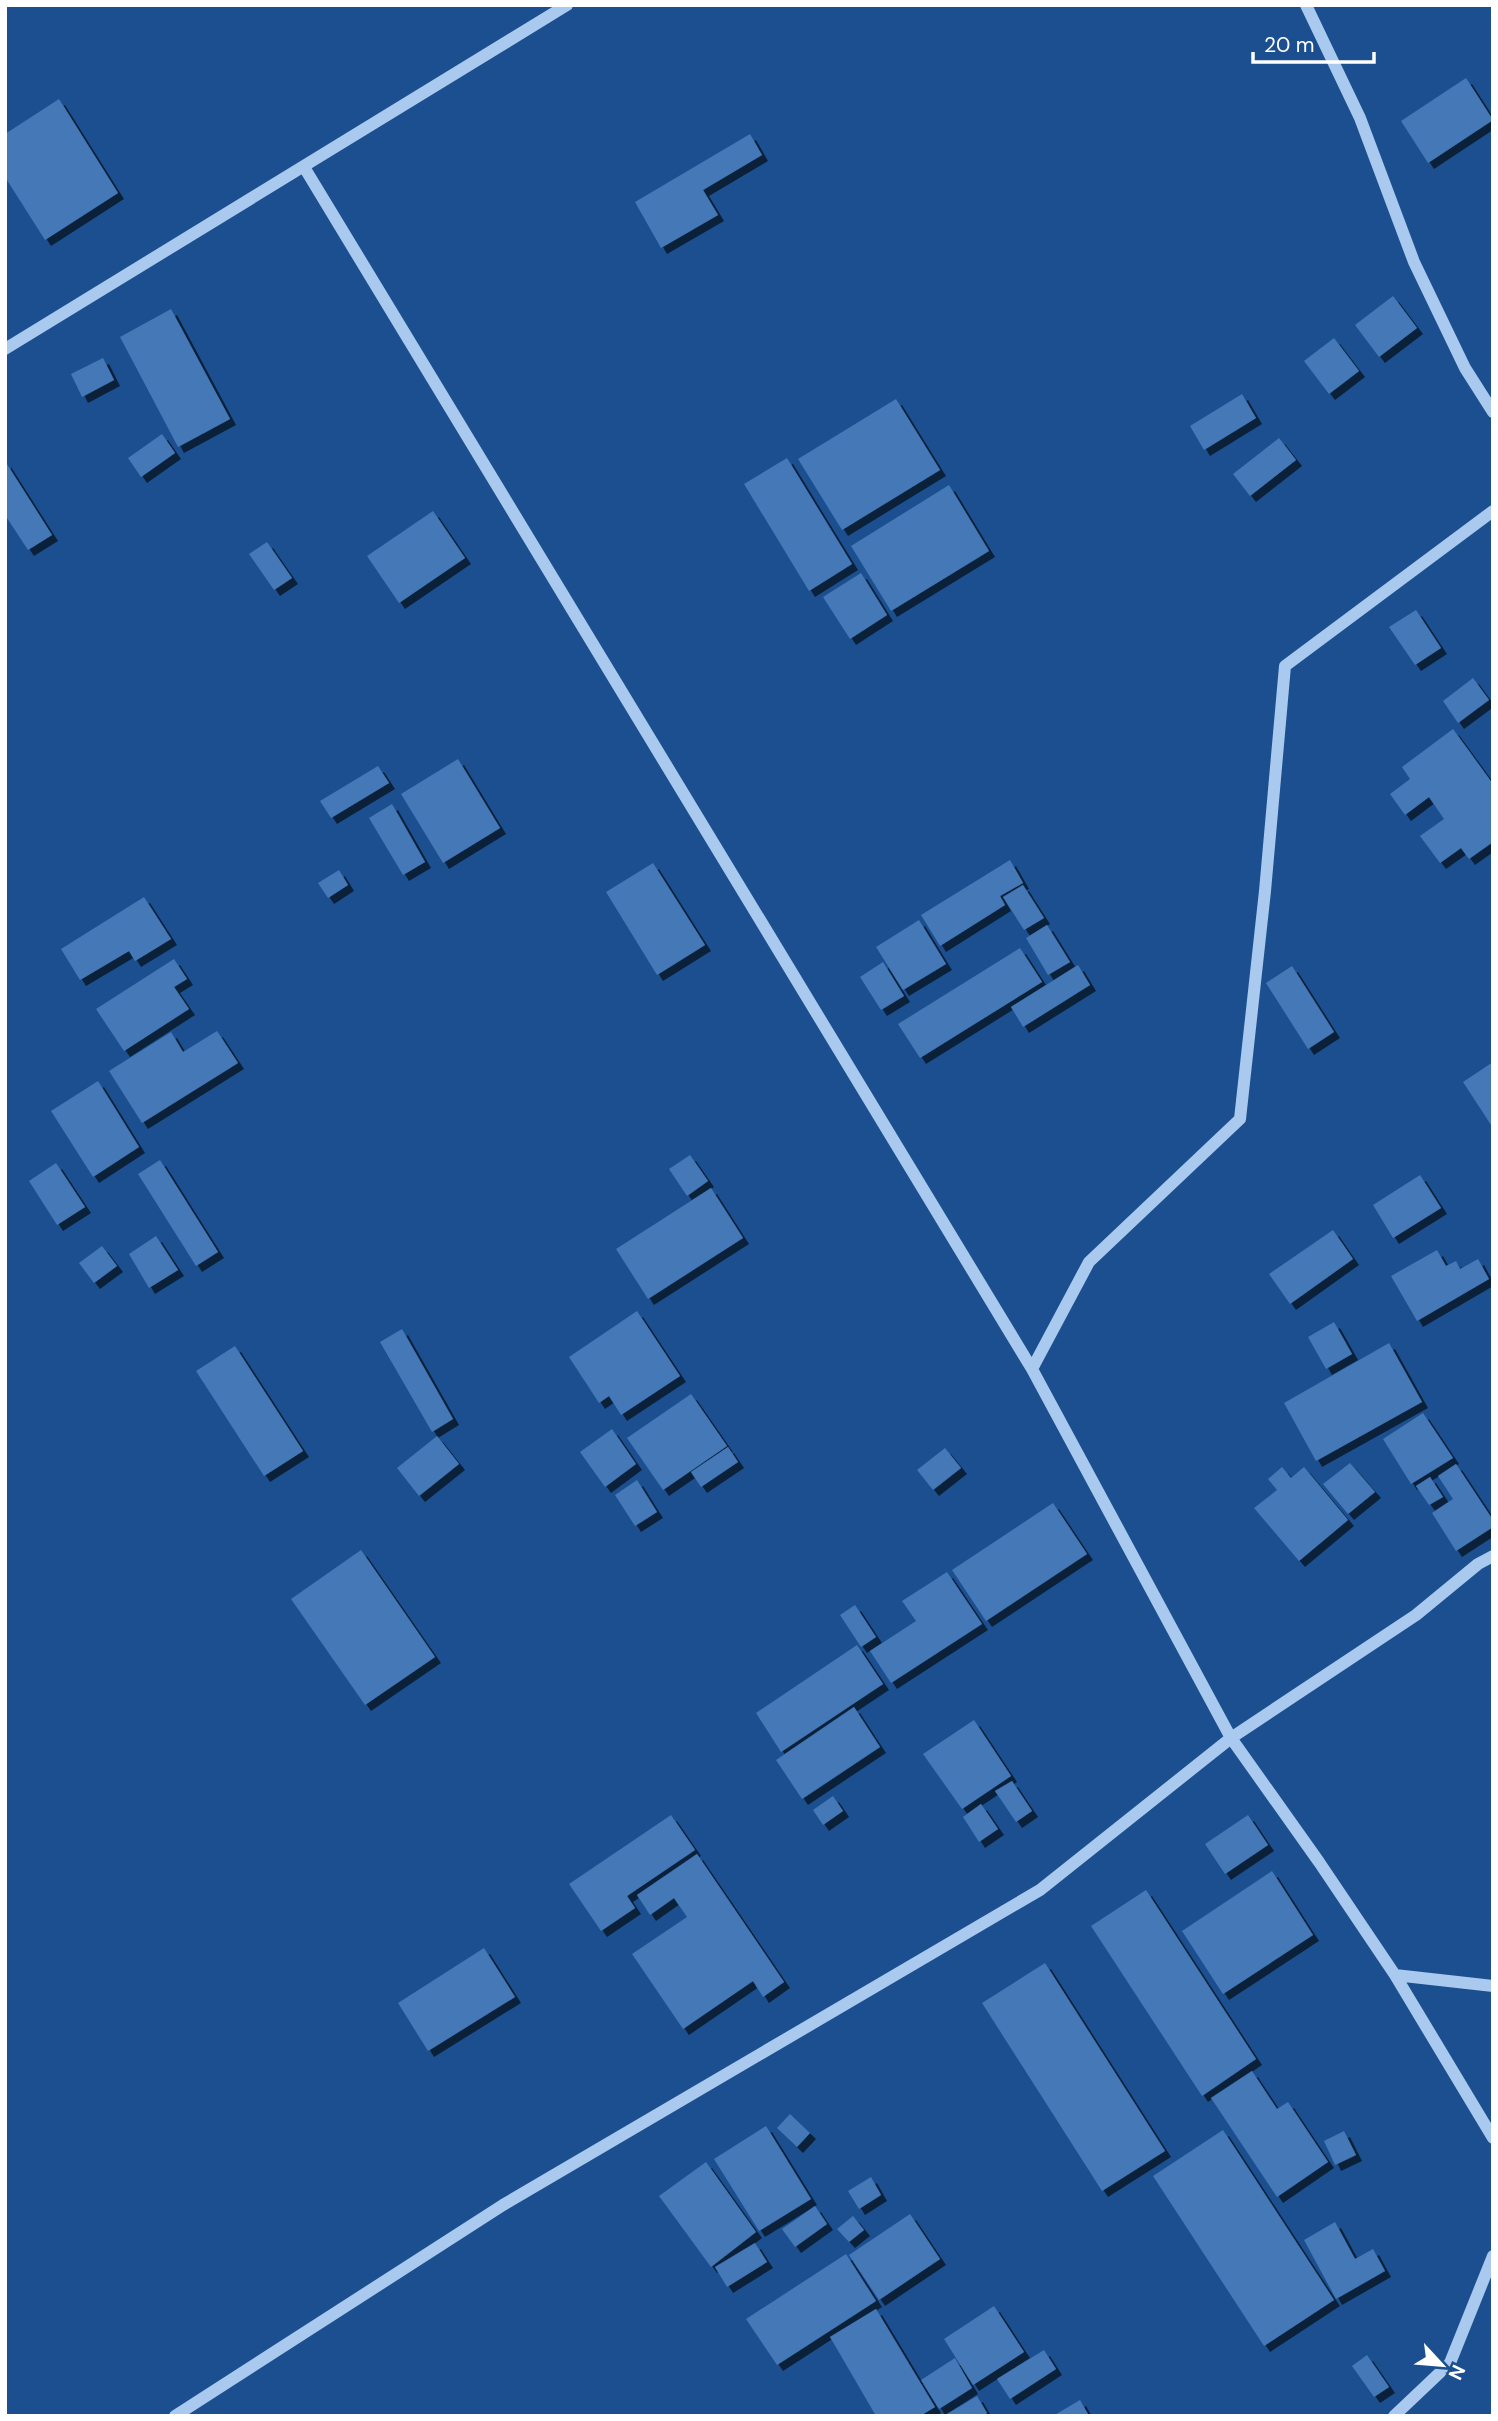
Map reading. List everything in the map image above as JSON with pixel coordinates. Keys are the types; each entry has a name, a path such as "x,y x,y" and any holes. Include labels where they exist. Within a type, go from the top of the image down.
{"street":[{"path":"5,349 568,5"},
{"path":"1306,5 1360,118 1414,262 1465,368 1493,412"},
{"path":"304,167 1032,1369 1231,1738 1395,1975 1493,2138"},
{"path":"1032,1369 1089,1262 1240,1119 1265,891 1285,667 1493,511"},
{"path":"175,2416 503,2204 1040,1890 1231,1738 1416,1615 1478,1564 1493,1556"},
{"path":"1395,1975 1493,1986"},
{"path":"1394,2416 1450,2362 1493,2256"}],"building":[{"path":"1466,78 1493,120 1428,163 1401,121"},
{"path":"59,99 118,193 45,240 5,177 5,134"},
{"path":"750,134 762,155 703,190 718,215 661,248 635,202"},
{"path":"1393,296 1417,328 1379,357 1355,325"},
{"path":"171,309 230,419 178,447 120,337"},
{"path":"1334,338 1359,371 1329,394 1304,361"},
{"path":"103,358 114,380 82,397 71,374"},
{"path":"1242,394 1256,418 1204,450 1190,426"},
{"path":"896,399 940,470 842,530 798,459"},
{"path":"162,434 175,453 141,477 128,458"},
{"path":"1279,438 1296,460 1250,496 1233,474"},
{"path":"787,458 852,564 809,591 744,484"},
{"path":"5,461 52,535 28,550 5,515"},
{"path":"949,485 989,551 891,611 851,546"},
{"path":"433,511 465,558 399,603 367,556"},
{"path":"267,542 292,578 274,590 249,554"},
{"path":"861,573 887,615 850,639 823,597"},
{"path":"1416,610 1441,648 1415,665 1389,627"},
{"path":"1473,678 1489,700 1458,723 1443,701"},
{"path":"1453,729 1493,784 1493,842 1469,859 1461,848 1440,863 1420,836 1444,819 1429,797 1405,815 1390,794 1410,779 1402,767"},
{"path":"458,759 500,828 443,863 401,794"},
{"path":"378,766 389,783 331,818 320,801"},
{"path":"392,804 425,862 403,875 369,818"},
{"path":"1010,860 1023,883 1000,896 1005,905 940,946 921,915"},
{"path":"653,863 705,945 657,975 606,892"},
{"path":"339,870 348,885 328,898 318,883"},
{"path":"1023,885 1044,918 1024,930 1003,897"},
{"path":"144,897 171,939 135,961 129,951 80,980 61,949"},
{"path":"919,920 946,964 903,990 876,947"},
{"path":"1047,925 1070,962 1048,975 1026,938"},
{"path":"1020,948 1042,982 920,1058 898,1024"},
{"path":"174,959 187,979 174,987 189,1009 124,1051 96,1009"},
{"path":"883,962 904,996 881,1010 860,977"},
{"path":"1078,965 1090,985 1023,1027 1011,1007"},
{"path":"1292,966 1334,1032 1308,1049 1266,983"},
{"path":"217,1031 238,1063 142,1123 109,1071 171,1032 183,1052"},
{"path":"1493,1062 1493,1128 1463,1082"},
{"path":"98,1081 139,1147 93,1177 51,1111"},
{"path":"690,1155 708,1181 687,1196 669,1169"},
{"path":"160,1160 218,1252 196,1266 138,1174"},
{"path":"56,1163 85,1207 57,1225 29,1181"},
{"path":"1420,1175 1441,1208 1393,1238 1373,1205"},
{"path":"711,1188 743,1238 648,1299 616,1249"},
{"path":"1333,1230 1353,1259 1290,1304 1269,1274"},
{"path":"156,1236 178,1270 149,1288 129,1254"},
{"path":"102,1246 117,1266 94,1283 79,1263"},
{"path":"1437,1250 1446,1266 1456,1261 1460,1269 1478,1259 1489,1279 1417,1321 1391,1276"},
{"path":"637,1311 680,1376 621,1415 609,1396 599,1403 569,1357"},
{"path":"1334,1322 1352,1354 1326,1369 1308,1337"},
{"path":"402,1329 453,1419 432,1432 380,1342"},
{"path":"1389,1343 1422,1402 1316,1461 1284,1403"},
{"path":"235,1346 303,1451 264,1476 196,1371"},
{"path":"691,1394 727,1446 663,1490 627,1438"},
{"path":"1423,1413 1453,1458 1411,1484 1383,1439"},
{"path":"612,1429 636,1464 605,1487 580,1452"},
{"path":"437,1436 459,1464 419,1496 397,1468"},
{"path":"728,1447 738,1462 701,1487 691,1472"},
{"path":"945,1448 961,1468 933,1490 917,1470"},
{"path":"1350,1463 1375,1492 1348,1514 1323,1484"},
{"path":"1456,1464 1493,1520 1493,1527 1456,1551 1432,1513 1453,1499 1438,1476"},
{"path":"1282,1467 1291,1478 1304,1467 1348,1520 1299,1561 1254,1508 1277,1490 1268,1479"},
{"path":"1430,1477 1443,1497 1429,1505 1416,1486"},
{"path":"637,1480 657,1512 635,1526 615,1495"},
{"path":"1053,1503 1087,1554 986,1621 952,1570"},
{"path":"361,1550 435,1657 365,1705 291,1599"},
{"path":"947,1572 982,1624 891,1683 870,1651 916,1621 902,1601"},
{"path":"855,1605 876,1637 861,1647 840,1615"},
{"path":"857,1645 883,1684 781,1752 756,1713"},
{"path":"854,1707 880,1747 802,1799 776,1760"},
{"path":"974,1720 1011,1776 962,1809 923,1754"},
{"path":"1012,1781 1032,1811 1016,1822 995,1791"},
{"path":"833,1796 843,1811 823,1825 813,1810"},
{"path":"981,1804 998,1829 979,1842 963,1817"},
{"path":"671,1815 695,1850 627,1896 635,1908 601,1931 569,1884"},
{"path":"1248,1815 1268,1845 1225,1874 1205,1844"},
{"path":"697,1854 784,1982 763,1997 753,1981 683,2029 632,1954 687,1917 674,1898 650,1915 637,1895"},
{"path":"1272,1871 1313,1935 1223,1994 1182,1931"},
{"path":"1146,1890 1256,2059 1202,2096 1091,1926"},
{"path":"484,1948 515,1997 428,2051 398,2003"},
{"path":"1045,1963 1165,2151 1102,2191 982,2003"},
{"path":"1252,2071 1277,2109 1288,2102 1328,2162 1277,2197 1211,2098"},
{"path":"790,2114 810,2133 797,2147 777,2128"},
{"path":"766,2126 811,2199 759,2231 714,2159"},
{"path":"1223,2130 1334,2300 1264,2346 1153,2176"},
{"path":"1344,2131 1356,2155 1335,2165 1324,2141"},
{"path":"706,2162 756,2232 711,2267 659,2196"},
{"path":"871,2177 881,2195 859,2209 848,2191"},
{"path":"815,2206 827,2224 795,2247 782,2229"},
{"path":"910,2214 940,2259 879,2300 849,2255"},
{"path":"853,2216 864,2230 849,2242 837,2229"},
{"path":"1335,2222 1355,2259 1373,2249 1385,2271 1336,2299 1304,2240"},
{"path":"755,2243 767,2262 727,2287 715,2267"},
{"path":"846,2254 876,2301 777,2365 746,2319"},
{"path":"994,2306 1024,2352 973,2385 944,2339"},
{"path":"876,2309 935,2407 920,2416 876,2416 830,2337"},
{"path":"1044,2350 1056,2369 1010,2399 997,2379"},
{"path":"1367,2355 1389,2387 1374,2397 1352,2366"},
{"path":"955,2358 972,2388 939,2409 921,2380"},
{"path":"977,2396 987,2413 984,2416 944,2416"},
{"path":"1080,2400 1089,2416 1053,2416"}]}
